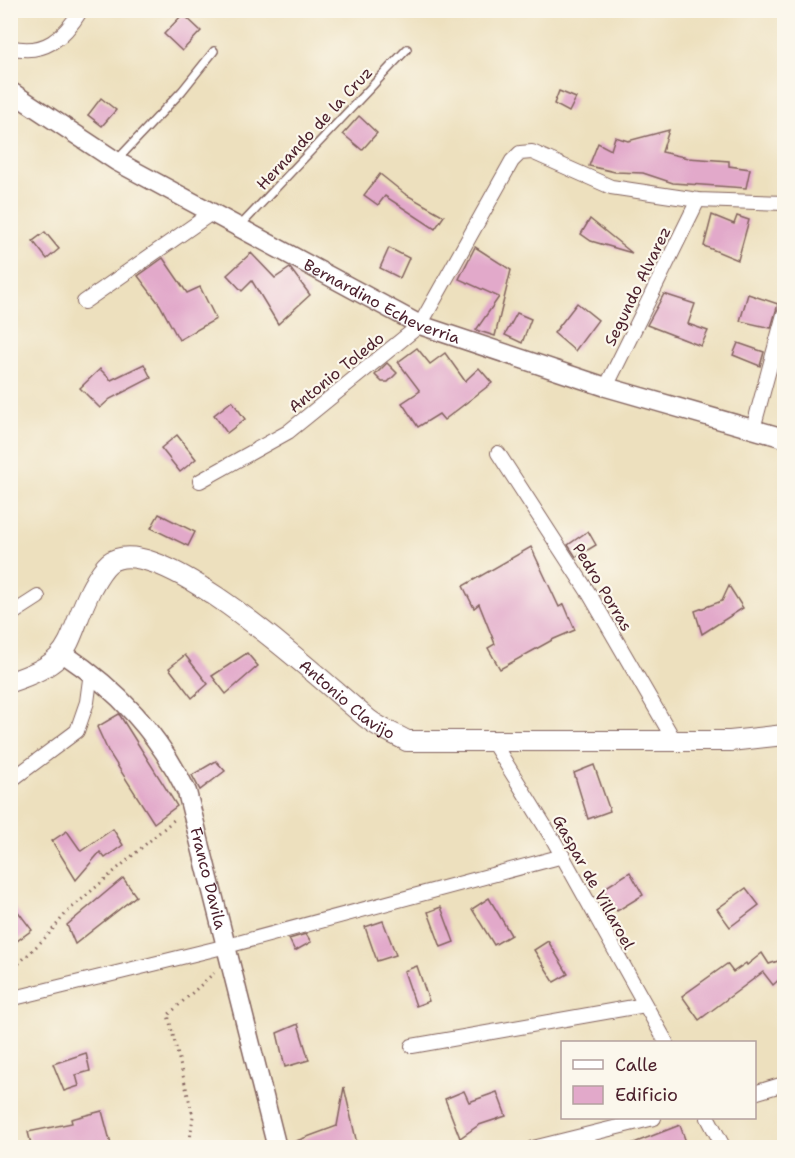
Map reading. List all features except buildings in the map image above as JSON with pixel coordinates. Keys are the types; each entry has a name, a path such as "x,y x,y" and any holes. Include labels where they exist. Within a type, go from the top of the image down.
{"main road":[{"name":"Antonio Clavijo","path":"64,654 80,612 98,575 121,556 142,558 195,583 250,618 370,720 407,741 446,742 491,739 730,741 783,737"},
{"path":"10,682 48,667 64,654"}],"street":[{"path":"10,47 21,50 41,49 58,40 81,10"},
{"name":"Bernardino Echeverria","path":"10,91 116,161 420,325 606,387 784,438"},
{"name":"Antonio Toledo","path":"201,482 288,432 420,325 512,161 520,153 532,152 611,187 698,200"},
{"path":"698,200 784,203"},
{"name":"Segundo Alvarez","path":"606,387 698,200"},
{"path":"84,302 213,212"},
{"path":"753,429 784,314"},
{"name":"Pedro Porras","path":"498,453 590,595 674,740"},
{"path":"10,615 38,597"},
{"name":"Franco Davila","path":"64,654 91,672 129,708 169,755 187,792 277,1148"},
{"path":"10,781 77,731 87,702 91,672"},
{"name":"Gaspar de Villaroel","path":"491,739 562,856 665,1041"},
{"path":"10,999 228,953 562,856"},
{"path":"412,1046 645,1005"},
{"path":"756,1092 784,1084"},
{"path":"533,1148 650,1119"},
{"path":"709,1119 724,1148"}],"lane":[{"name":"Hernando de la Cruz","path":"240,226 407,50"},
{"path":"116,161 182,91 214,51"}],"path":[{"path":"10,972 48,935 67,912 190,806"},
{"path":"189,1148 193,1116 168,1015 228,953"}]}
